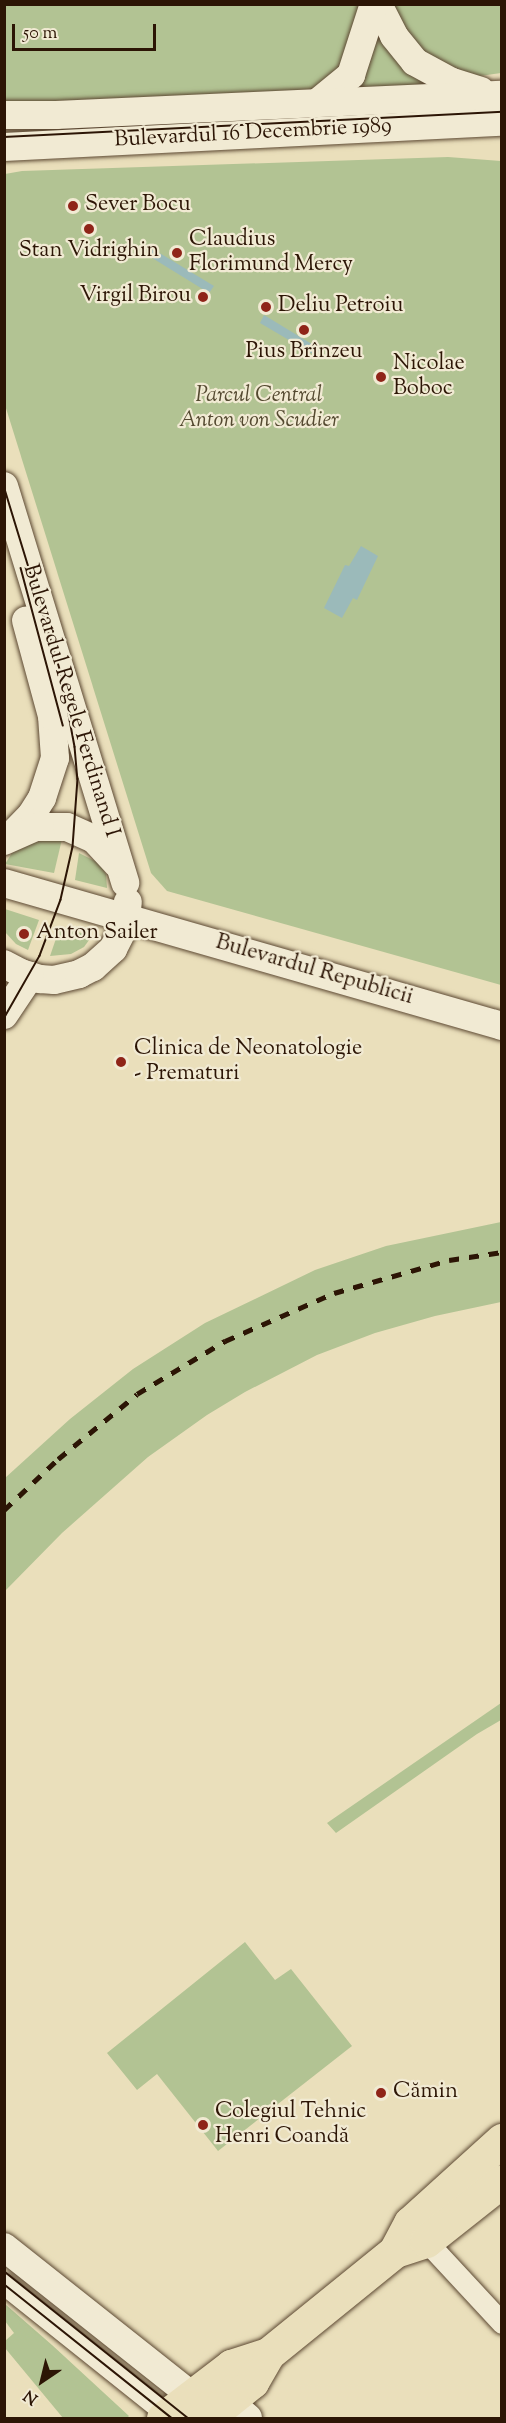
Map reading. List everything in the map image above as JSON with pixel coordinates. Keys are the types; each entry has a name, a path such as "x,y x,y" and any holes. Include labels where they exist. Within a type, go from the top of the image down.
{"main road":[{"path":"318,102 351,75 374,4"},
{"path":"378,4 394,36 415,62 500,104"},
{"name":"Bulevardul 16 Decembrie 1989","path":"4,115 56,115 318,102 500,104"},
{"name":"Bulevardul 16 Decembrie 1989","path":"7,147 500,104"},
{"name":"Bulevardul Regele Ferdinand I","path":"4,486 125,883"},
{"name":"Bulevardul Regele Ferdinand I","path":"4,546 52,716 55,738 54,758 47,788 32,814 8,839"},
{"path":"4,964 30,976 54,980 79,974 93,967 113,949 126,918 128,898 125,883 113,857 94,838 83,832 45,825 8,839"},
{"name":"Bulevardul Republicii","path":"4,884 501,1026"},
{"path":"4,1015 30,976"},
{"path":"395,2252 411,2223 501,2140"},
{"path":"4,2247 204,2413 252,2382 268,2354 395,2252 426,2241 501,2181"}],"street":[{"path":"426,2241 501,2323"},
{"path":"4,2284 204,2413"}],"green space":[{"path":"4,5 501,5 501,73 430,83 430,86 5,108"},
{"name":"Parcul Central Anton von Scudier","path":"448,157 501,161 501,985 167,891 151,873 5,405 5,174 22,171"},
{"path":"62,839 54,873 5,864 12,853 33,842"},
{"path":"79,853 99,863 106,874 107,888 75,880"},
{"path":"5,909 39,920 28,950 16,944 5,932"},
{"path":"60,927 92,936 84,947 71,954 50,956"},
{"path":"501,1222 501,1302 435,1316 375,1333 317,1355 245,1392 207,1415 148,1457 62,1533 5,1591 5,1478 70,1419 133,1369 205,1323 315,1270 386,1246"},
{"path":"501,1703 501,1720 477,1734 336,1833 327,1823"},
{"path":"245,1942 275,1980 291,1969 352,2046 218,2151 157,2074 137,2090 107,2053"},
{"path":"5,2304 129,2416 127,2418 63,2418 5,2348 5,2341 14,2333 5,2321"}],"water":[{"path":"153,249 214,286 209,293 149,256"},
{"path":"264,315 320,349 316,356 260,323"},
{"path":"361,546 378,556 357,600 353,598 342,618 324,608 345,565 349,566"}],"tram line":[{"path":"4,137 502,112"},
{"path":"4,486 61,672 75,747 78,779 73,847 61,900 40,956 4,1019"},
{"path":"21,568 63,725"},
{"path":"4,2271 188,2418"},
{"path":"4,2284 172,2418"}],"railway":[{"path":"4,1510 58,1459 137,1394 225,1341 334,1293 449,1260 502,1252"}],"place":[{"name":"Sever Bocu","path":"73,206"},
{"name":"Stan Vidrighin","path":"89,229"},
{"name":"Claudius Florimund Mercy","path":"177,253"},
{"name":"Virgil Birou","path":"203,297"},
{"name":"Deliu Petroiu","path":"266,307"},
{"name":"Pius Brînzeu","path":"304,330"},
{"name":"Nicolae Boboc","path":"381,377"},
{"name":"Anton Sailer","path":"24,934"},
{"name":"Clinica de Neonatologie - Prematuri","path":"121,1062"},
{"name":"Cămin","path":"381,2093"},
{"name":"Colegiul Tehnic Henri Coandă","path":"203,2125"}]}
